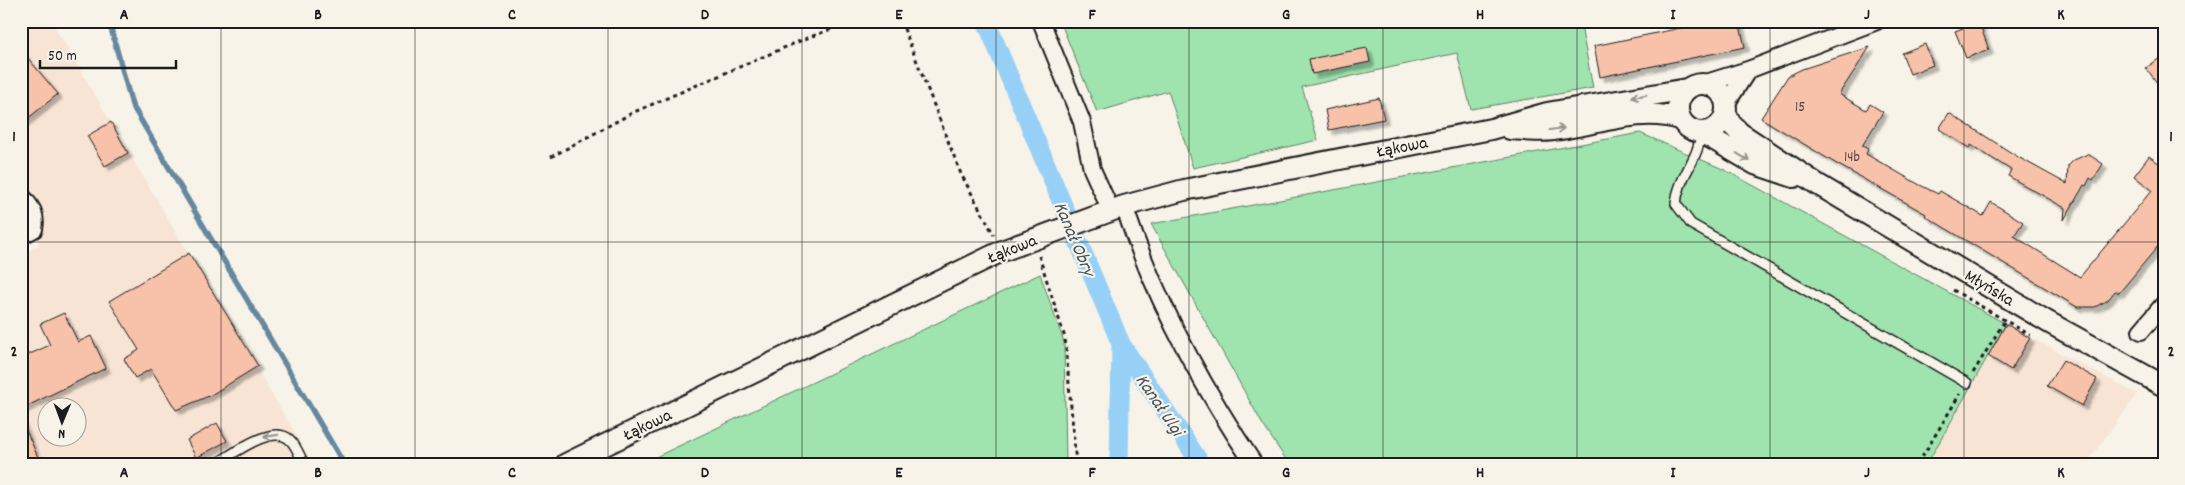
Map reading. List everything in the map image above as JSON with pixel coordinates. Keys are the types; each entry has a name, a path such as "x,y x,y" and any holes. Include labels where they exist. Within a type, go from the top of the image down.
{"street":[{"path":"1041,21 1082,122 1092,169 1113,210 1132,230 1176,332 1229,426 1254,464"},
{"name":"Łąkowa","path":"566,464 1002,251 1113,210 1184,190 1491,129 1548,113 1695,86 1748,70 1877,21"},
{"path":"1726,109 1718,90 1695,86 1678,103 1680,119 1693,130 1701,132 1717,127 1748,70"},
{"name":"Młyńska","path":"1726,109 1740,134 1817,184 2048,322 2164,386"},
{"name":"Łąkowa","path":"1491,129 1552,130 1632,116 1670,116 1680,119"},
{"name":"Młyńska","path":"1701,132 1755,164 1817,184"},
{"path":"21,194 34,209 36,219 34,229 21,236"},
{"path":"2141,331 2164,304"}],"lane":[{"path":"1701,132 1700,147 1677,192 1676,204 1691,224 1967,382"},
{"path":"216,464 264,436 273,434 282,435 290,440 304,464"}],"path":[{"path":"551,157 632,113 807,38 854,21"},
{"path":"902,21 961,174 1002,251"},
{"path":"1033,239 1065,338 1076,464"}],"shaded area":[{"path":"21,21 51,21 313,464 21,464 21,256 39,245 28,221 21,224"},
{"path":"2006,324 2137,394 2086,464 1927,464"}],"green space":[{"path":"1060,21 1580,21 1593,88 1471,109 1457,53 1302,87 1318,140 1193,168 1168,91 1097,112"},
{"path":"1640,133 1725,170 2006,324 1927,464 1289,464 1263,425 1151,224"},
{"path":"1040,274 1064,342 1066,464 641,464"}],"building":[{"path":"1714,21 1739,21 1745,47 1600,77 1594,46"},
{"path":"1979,22 1989,50 1966,58 1955,31"},
{"path":"1925,44 1933,65 1910,74 1902,53"},
{"path":"1870,47 1839,94 1866,110 1870,104 1883,112 1862,146 1868,149 1866,154 1918,184 1938,194 1940,191 1983,216 1991,202 2023,222 2014,236 2080,277 2152,190 2134,176 2149,156 2164,167 2164,239 2119,293 2115,291 2108,300 2095,307 2077,307 1925,216 1926,214 1835,163 1761,118 1788,76 1802,69"},
{"path":"1367,48 1370,62 1312,74 1309,59"},
{"path":"21,50 58,94 21,124"},
{"path":"2164,55 2164,92 2146,68"},
{"path":"1379,98 1384,119 1329,130 1325,110"},
{"path":"1949,113 2018,157 2067,184 2068,166 2074,160 2088,154 2103,164 2093,180 2090,178 2086,186 2084,185 2064,220 2065,208 2008,176 2011,170 1971,145 1969,148 1939,129"},
{"path":"111,122 128,153 105,166 87,136"},
{"path":"189,253 258,366 211,395 176,410 151,369 135,378 124,359 139,350 109,301"},
{"path":"64,313 78,342 91,336 106,368 44,398 38,398 38,401 21,409 21,358 50,345 40,324"},
{"path":"2006,324 2030,338 2011,370 1988,356"},
{"path":"2063,360 2097,379 2082,406 2047,386"},
{"path":"21,419 41,464 21,464"},
{"path":"217,423 227,441 196,458 187,440"}],"waterway":[{"path":"109,21 132,105 344,464"},
{"name":"Kanał Obry","path":"986,21 1121,344 1119,464"},
{"name":"Kanał Ulgi","path":"1121,344 1201,464"}]}
